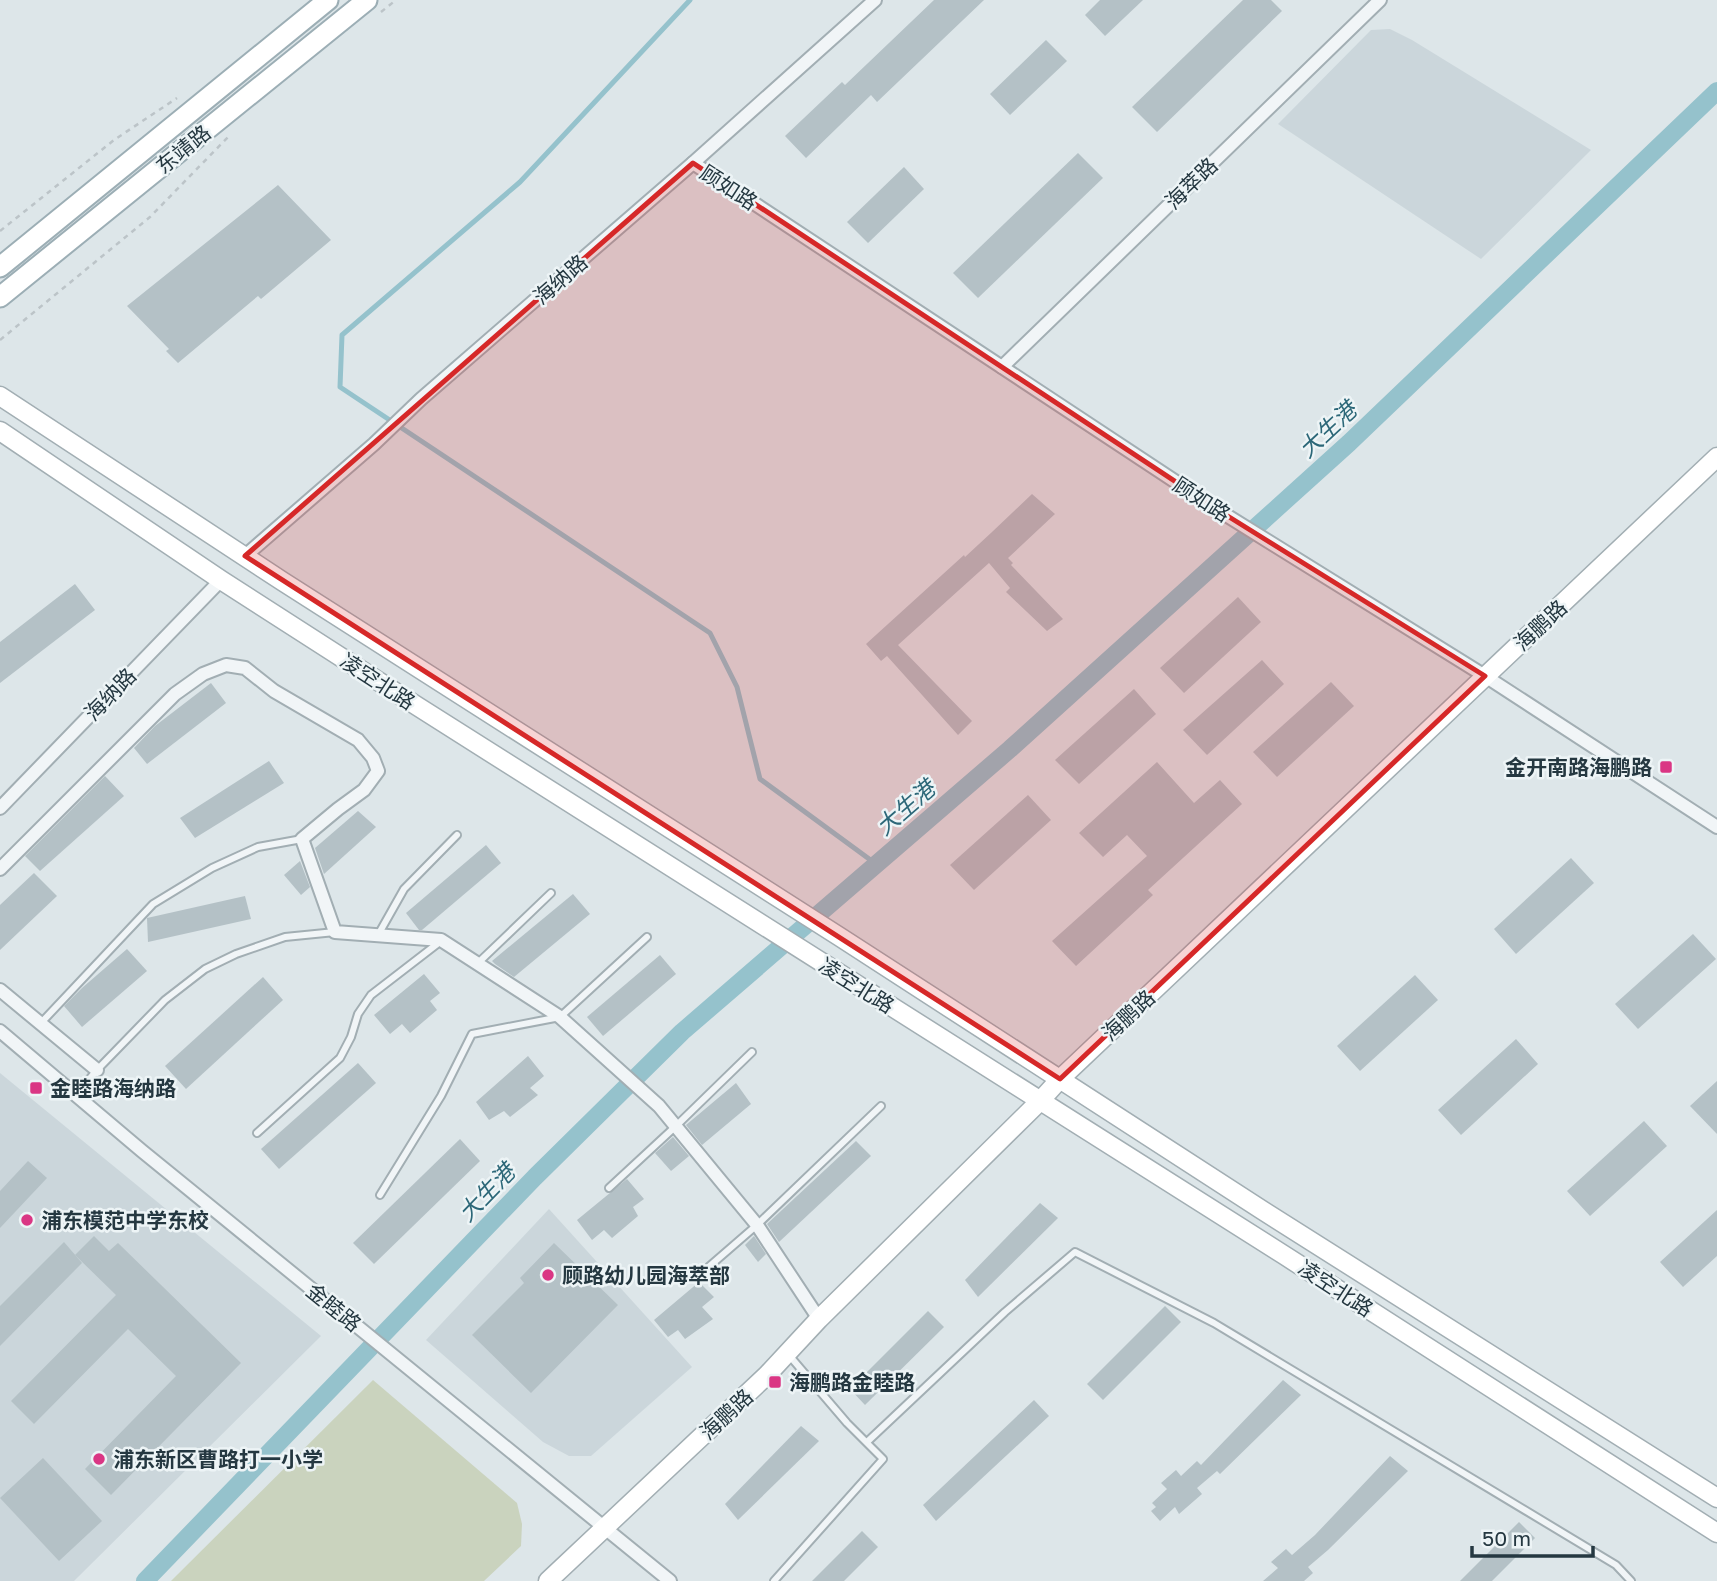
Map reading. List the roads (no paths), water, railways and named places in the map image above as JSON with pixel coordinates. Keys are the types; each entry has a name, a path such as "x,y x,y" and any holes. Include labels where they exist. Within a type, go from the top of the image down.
{"main road":[{"name":"东靖路","path":"0,267 328,0"},
{"name":"东靖路","path":"0,297 371,8"},
{"name":"凌空北路","path":"0,396 244,556 1262,1210 1717,1498"},
{"name":"凌空北路","path":"0,431 221,580 417,706 1284,1255 1717,1533"},
{"name":"海鹏路","path":"548,1581 767,1375 819,1318 1060,1079 1717,457"}],"street":[{"name":"海纳路","path":"244,556 875,0"},
{"name":"海萃路","path":"1002,367 1380,0"},
{"name":"顾如路","path":"693,163 1226,515 1485,676 1717,827"},
{"name":"海纳路","path":"0,808 221,580"},
{"path":"0,869 175,694 203,674 226,665 245,668 274,691 358,740 373,758 378,771 364,790 338,808 303,839 335,932 442,940 560,1017 659,1106 757,1225 819,1318"},
{"path":"0,990 97,1070"},
{"name":"金睦路","path":"0,1031 142,1151 670,1581"}],"lane":[{"path":"378,935 404,889 457,835"},
{"path":"40,1024 153,904 212,868 258,847 303,839"},
{"path":"478,962 551,893"},
{"path":"76,1094 165,1000 205,969 236,954 285,937 335,932"},
{"path":"380,1195 441,1096 472,1034 560,1017 647,937"},
{"path":"257,1133 340,1058 351,1037 358,1014 371,995 442,940"},
{"path":"609,1188 752,1052"},
{"path":"697,1277 757,1225 881,1106"},
{"path":"867,1442 1005,1312 1075,1252 1214,1323 1616,1565 1631,1581"},
{"path":"774,1581 883,1459 847,1423 787,1352"}],"waterway":[{"path":"690,0 520,182 342,335 340,387 710,633 737,687 760,779 876,864"},
{"name":"大生港","path":"145,1581 535,1177 682,1032 1010,749 1349,443 1717,91"}],"place":[{"name":"金开南路海鹏路","path":"1666,767"},
{"name":"金睦路海纳路","path":"36,1088"},
{"name":"浦东模范中学东校","path":"27,1220"},
{"name":"顾路幼儿园海萃部","path":"548,1275"},
{"name":"海鹏路金睦路","path":"775,1382"},
{"name":"浦东新区曹路打一小学","path":"99,1459"}]}
